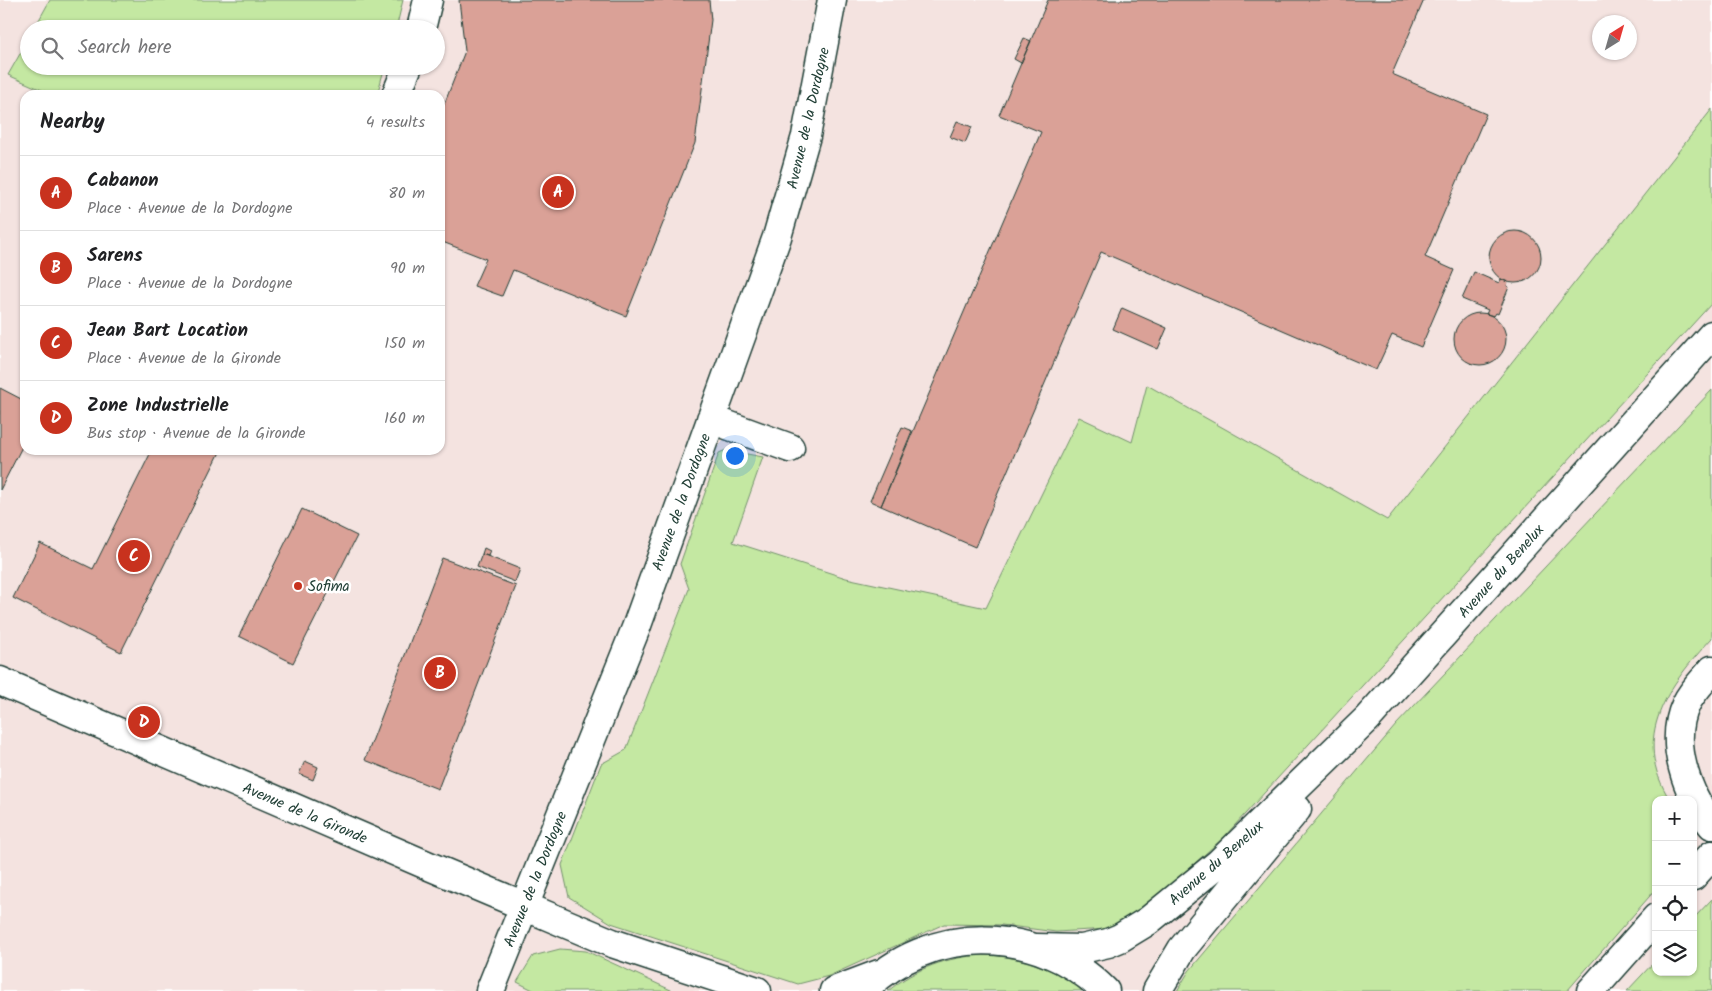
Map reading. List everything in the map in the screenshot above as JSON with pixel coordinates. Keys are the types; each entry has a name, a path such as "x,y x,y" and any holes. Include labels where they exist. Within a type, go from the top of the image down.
{"street":[{"path":"423,20 428,0"},
{"name":"Avenue de la Dordogne","path":"490,991 636,628 791,192 814,99 832,0"},
{"path":"398,90 404,75"},
{"name":"Avenue du Benelux","path":"1036,948 1082,949 1108,944 1148,921 1230,854 1367,719 1595,468 1712,335"},
{"name":"Avenue du Benelux","path":"1595,468 1712,351"},
{"path":"711,419 790,448"},
{"path":"1712,670 1686,703 1682,714 1680,737 1682,765 1694,798 1712,825"},
{"name":"Avenue de la Gironde","path":"0,681 612,943 757,991"},
{"name":"Avenue du Benelux","path":"1157,991 1186,944 1281,829 1367,719"},
{"path":"1697,872 1712,855"},
{"path":"1591,991 1652,922"},
{"path":"834,991 887,971 919,953 964,941 1001,940 1036,948 1078,968 1105,991"},
{"name":"Avenue de la Gironde","path":"612,943 701,991"},
{"path":"863,991 887,971"}],"shaded area":[{"path":"0,0 1712,0 1712,991 0,991"}],"green space":[{"path":"50,0 403,0 398,20 39,20"},
{"path":"20,54 20,75 383,75 378,90 42,90 8,75"},
{"path":"1712,109 1712,303 1224,837 1144,909 1108,929 1056,932 1002,925 944,924 829,976 798,984 611,923 569,897 562,865 601,764 626,750 689,589 680,564 719,453 726,450 763,457 733,542 846,578 986,608 1079,417 1132,442 1147,385 1387,520"},
{"path":"1712,390 1712,638 1681,675 1669,693 1654,733 1654,754 1659,777 1668,796 1652,796 1652,894 1567,991 1177,991 1189,971 1396,725"},
{"path":"1712,899 1712,991 1627,991 1652,964 1652,976 1697,976 1697,915"},
{"path":"560,949 586,951 673,991 535,991 517,982 533,956"},
{"path":"983,955 1010,958 1036,964 1060,975 1082,991 888,991 910,976 932,965 957,958"}],"building":[{"path":"459,0 709,0 711,20 695,143 626,316 513,270 502,296 474,286 486,259 445,243 445,102 465,51"},
{"path":"1048,0 1424,0 1392,74 1486,114 1425,257 1454,270 1421,347 1392,335 1376,370 1101,252 975,547 881,506 1041,132 999,115"},
{"path":"1024,38 1031,41 1021,63 1014,59"},
{"path":"957,121 972,127 965,143 950,137"},
{"path":"1510,231 1520,231 1534,238 1541,252 1541,262 1534,276 1520,283 1510,283 1500,279 1493,272 1489,262 1489,252 1493,242 1500,235"},
{"path":"1474,272 1499,283 1501,279 1508,282 1507,286 1509,287 1498,314 1496,313 1494,316 1486,314 1488,310 1462,299"},
{"path":"1122,308 1167,328 1158,349 1113,329"},
{"path":"1475,313 1485,313 1499,320 1506,334 1506,344 1499,358 1485,365 1475,365 1465,361 1458,354 1454,344 1454,334 1458,324 1465,317"},
{"path":"0,388 20,398 20,451 0,490"},
{"path":"902,427 912,431 881,506 870,501"},
{"path":"150,455 219,455 121,652 13,598 40,543 93,569"},
{"name":"Sofima","path":"302,509 357,536 293,663 239,636"},
{"path":"484,548 490,551 488,556 482,554"},
{"path":"482,554 520,569 515,582 477,567"},
{"path":"442,558 516,586 438,789 365,760"},
{"path":"305,761 318,767 313,780 299,774"}],"place":[{"name":"Cabanon","path":"558,192"},
{"name":"Jean Bart Location","path":"134,556"},
{"name":"Sofima","path":"298,586"},
{"name":"Sarens","path":"440,673"},
{"name":"Zone Industrielle","path":"144,722"}]}
